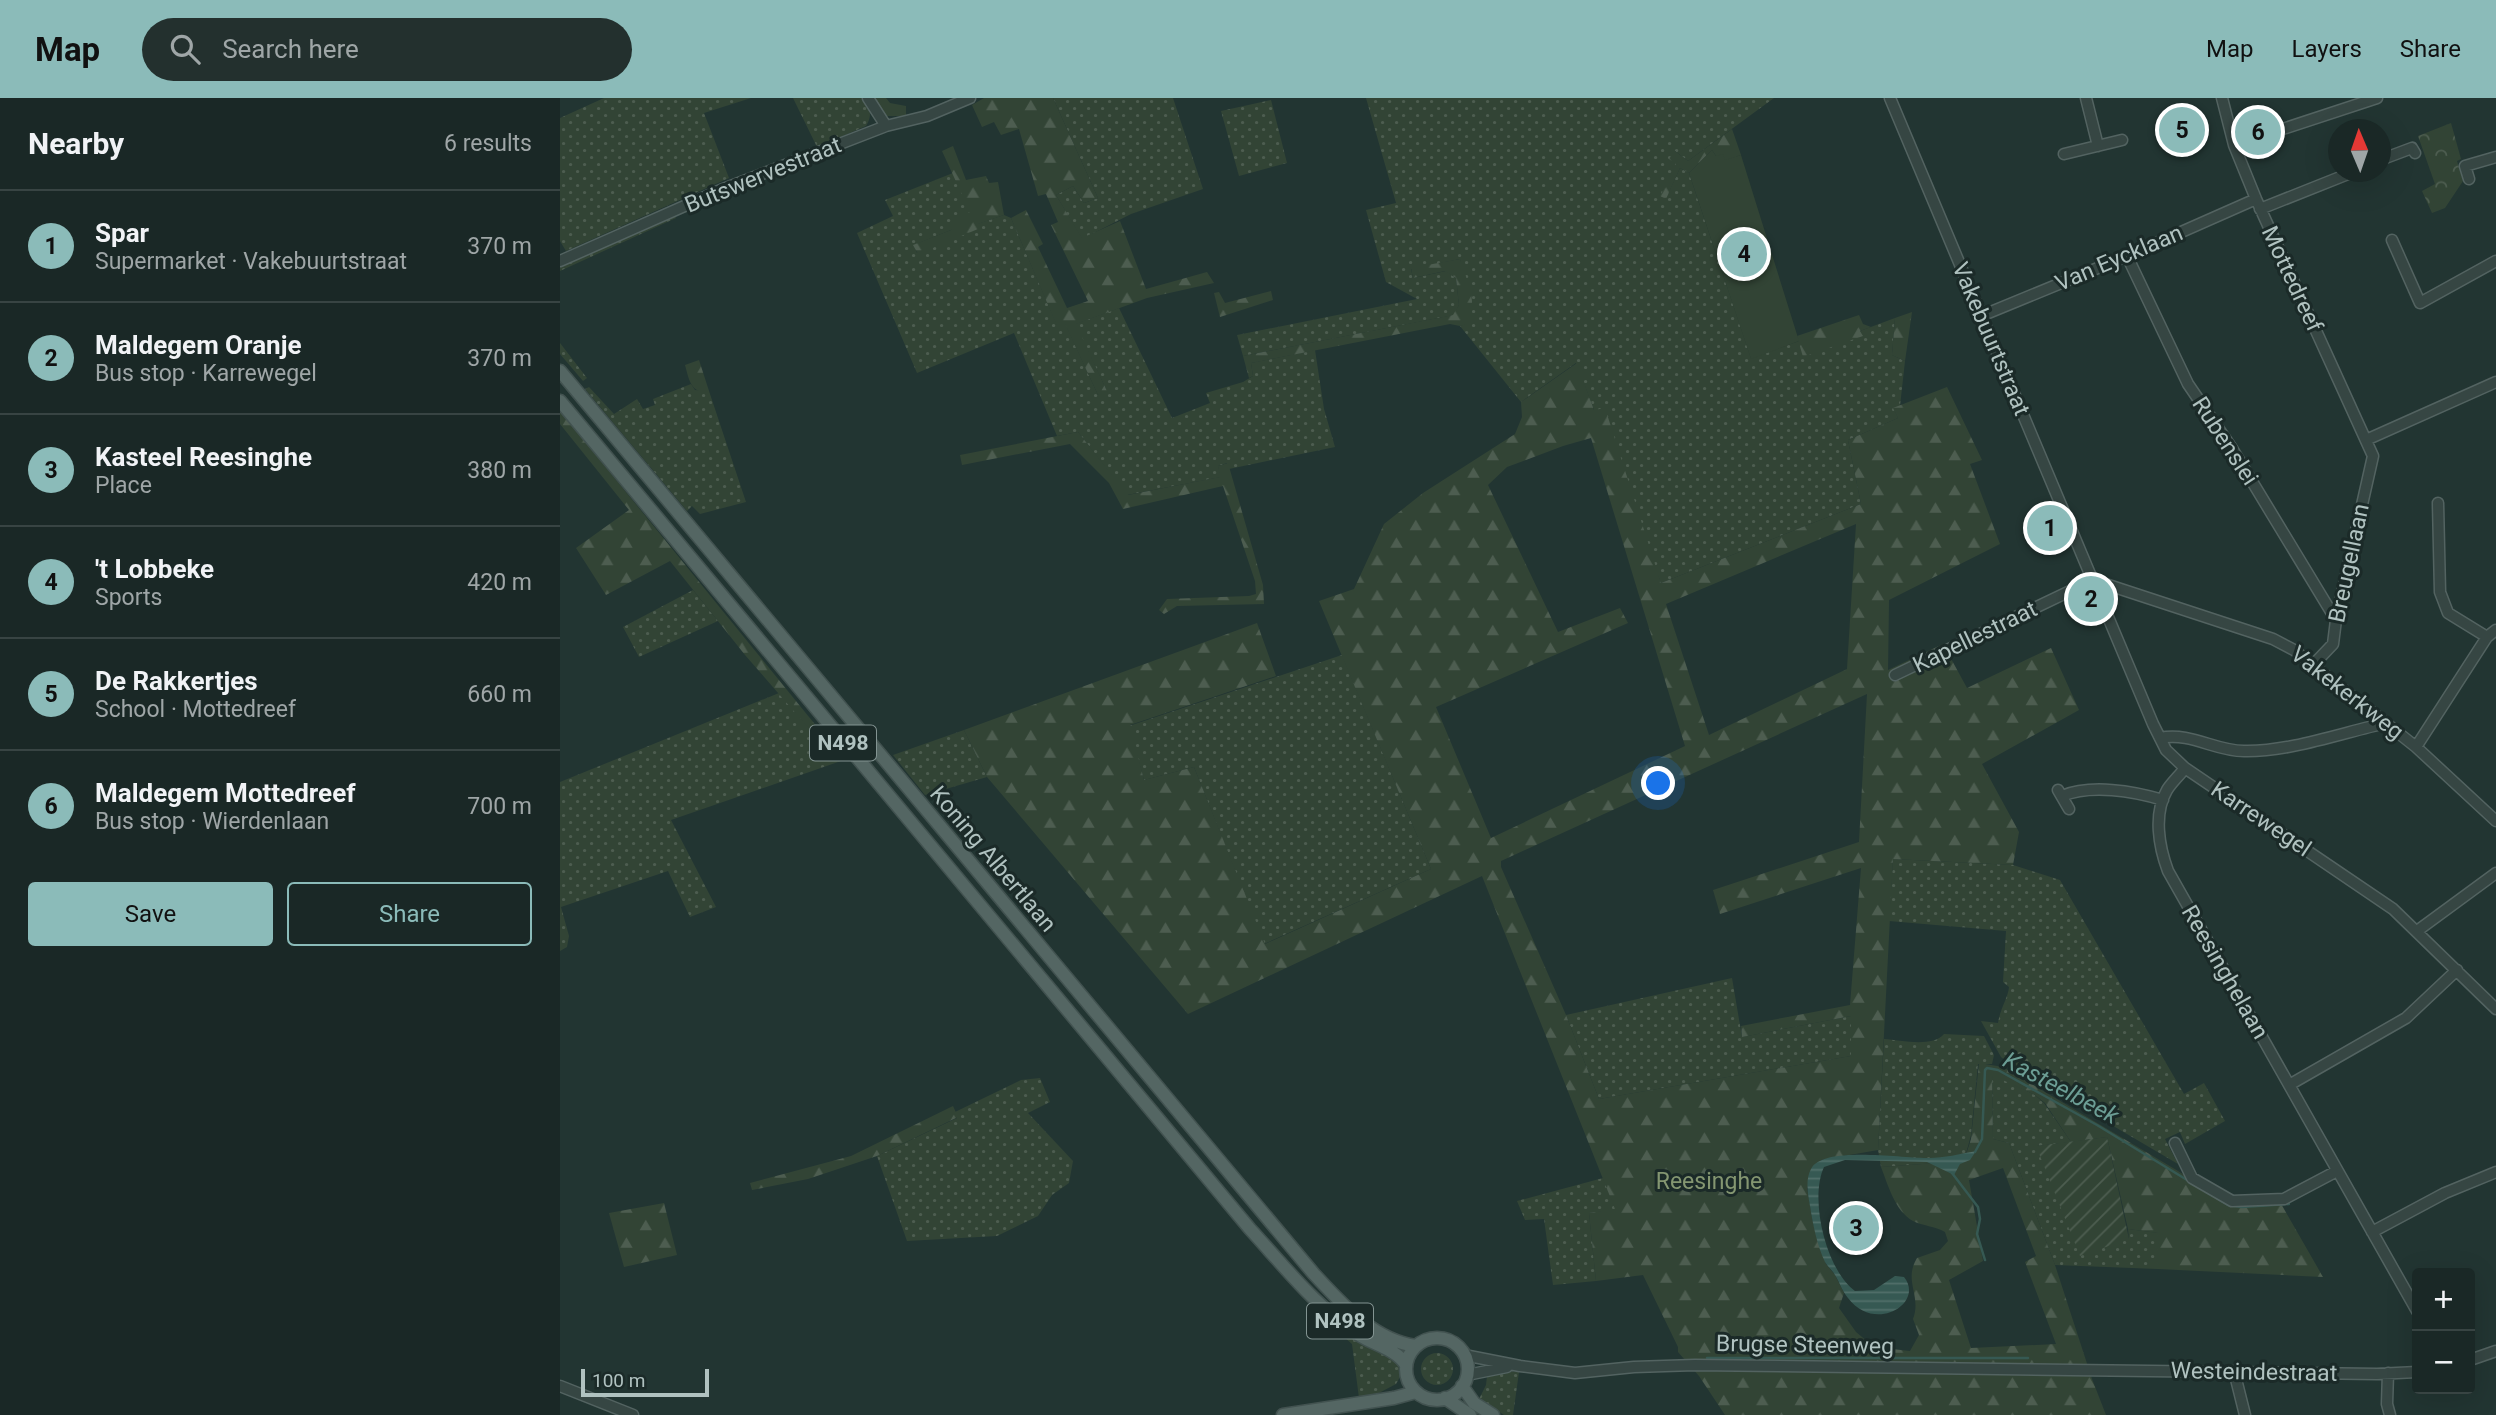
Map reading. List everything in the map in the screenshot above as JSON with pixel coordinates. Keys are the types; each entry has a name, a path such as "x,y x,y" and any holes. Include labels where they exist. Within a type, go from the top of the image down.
{"main road":[{"name":"Koning Albertlaan","path":"560,371 1305,1264 1363,1323 1400,1342 1416,1346"},
{"name":"Koning Albertlaan","path":"560,401 1250,1229 1299,1282 1345,1325 1398,1356 1407,1371"},
{"name":"Brugse Steenweg","path":"1416,1346 1438,1338 1454,1343 1464,1355"},
{"path":"1365,1403 1394,1390 1407,1371 1411,1352 1416,1346"},
{"path":"1464,1355 1465,1380 1474,1403 1493,1415"},
{"path":"1407,1371 1416,1392"},
{"name":"Brugse Steenweg","path":"1445,1398 1465,1380"},
{"path":"1283,1415 1365,1403 1416,1392 1428,1398 1445,1398 1470,1415"}],"street":[{"path":"868,98 886,126"},
{"name":"Butswervestraat","path":"560,261 723,189 886,126 927,116 970,98"},
{"name":"Vakebuurtstraat","path":"1890,98 2093,580"},
{"path":"2086,98 2098,146"},
{"name":"Mottedreef","path":"2222,98 2234,145 2258,204 2373,456"},
{"path":"2234,145 2342,103 2377,98"},
{"path":"2064,154 2122,140"},
{"path":"2391,156 2412,148 2415,153"},
{"path":"2469,179 2465,166 2496,157"},
{"name":"Van Eycklaan","path":"1982,316 2258,204 2328,180"},
{"path":"2392,240 2420,303 2496,261"},
{"name":"Rubenslei","path":"2127,256 2188,384 2233,450 2336,620"},
{"path":"2366,440 2496,382"},
{"name":"Breugellaan","path":"2315,664 2333,644 2373,456"},
{"path":"2416,747 2492,633 2448,613 2440,592 2438,503"},
{"name":"Vakekerkweg","path":"2093,580 2273,639 2315,664 2416,747 2496,821"},
{"name":"Kapellestraat","path":"1895,675 2093,580"},
{"name":"Karrewegel","path":"2093,580 2160,738 2175,760 2393,909 2496,1009"},
{"path":"2160,738 2181,736 2241,751 2272,750 2386,723"},
{"name":"Reesinghelaan","path":"2185,768 2167,791 2159,819 2159,839 2168,871 2412,1302"},
{"path":"2069,808 2060,793 2085,790 2149,796 2163,800"},
{"path":"2417,931 2495,874"},
{"path":"2289,1084 2406,1018 2457,970"},
{"path":"2175,1143 2192,1178 2232,1201 2284,1199 2337,1171"},
{"path":"2372,1232 2445,1192 2496,1172"},
{"path":"2475,1358 2496,1352"},
{"name":"Brugse Steenweg","path":"1464,1355 1575,1373 1670,1365 2090,1370"},
{"name":"Brugse Steenweg","path":"1465,1380 1485,1370 1520,1366"},
{"name":"Westeindestraat","path":"2090,1370 2412,1372"},
{"path":"2234,1371 2245,1415"},
{"path":"2388,1373 2390,1415"},
{"path":"560,1386 633,1415"}],"green space":[{"path":"604,98 751,98 704,113 729,178 566,251 560,241 560,118"},
{"path":"793,98 863,98 870,115 866,126 817,147"},
{"path":"873,98 886,98 890,103 906,106 906,116 885,116"},
{"path":"984,98 1053,98 1098,198 1084,203 1073,186 1056,195 1082,238 1120,221 1146,289 1207,272 1214,283 1147,298 1076,324 1107,392 1098,395 1065,324 1057,326 1011,218 1026,210 1043,244 1038,247 1067,308 1088,301 1051,225 1058,222 1046,194 1038,196 1019,129 1001,135 994,122 982,127 972,105"},
{"path":"1053,98 1173,98 1203,189 1131,214 1082,239 1056,195 1073,186 1084,203 1098,198"},
{"path":"1366,98 1774,98 1688,161 1675,151 1676,164 1666,198 1680,168 1689,173 1751,358 1799,341 1804,356 1862,335 1860,331 1895,318 1892,355 1905,361 1900,406 1894,409 1898,418 1848,440 1861,504 1661,583 1576,363 1521,402 1460,326 1468,323 1460,259 1411,269 1413,278 1446,271 1456,278 1459,305 1454,315 1243,356 1237,335 1417,299 1386,282 1366,210 1396,203"},
{"path":"1271,100 1287,163 1239,176 1221,111"},
{"path":"2451,123 2461,159 2457,161 2463,181 2445,208 2432,213 2422,191 2435,184 2418,136"},
{"path":"1732,129 1741,155 1725,161 1712,150 1689,173 1680,168 1666,199 1660,196 1676,164 1669,159 1675,151 1688,161"},
{"path":"953,146 966,180 986,176 989,183 998,182 1004,215 978,224 978,229 918,254 913,245 951,230 956,218 970,212 942,151"},
{"path":"1712,150 1716,156 1723,154 1725,160 1741,155 1799,341 1751,359 1689,173"},
{"path":"953,173 971,212 951,230 914,245 917,253 977,224 1004,215 1011,218 1057,325 1065,323 1098,395 1106,389 1075,324 1119,308 1172,418 1210,403 1206,393 1243,382 1253,376 1251,363 1315,350 1324,409 1335,447 1229,469 1227,463 1218,466 1221,477 1127,495 1078,432 1057,436 1014,333 917,373 857,233 893,216 885,200"},
{"path":"674,214 676,218 560,271 560,265"},
{"path":"1460,259 1472,300 1468,324 1450,324 1251,363 1253,376 1249,378 1243,356 1453,315 1459,305 1456,278 1445,271 1413,278 1411,268"},
{"path":"1271,291 1273,300 1220,317 1214,293 1219,292 1225,303"},
{"path":"1912,312 1905,361 1892,355 1895,318"},
{"path":"1859,315 1863,324 1871,327 1860,331 1863,336 1803,357 1797,336"},
{"path":"560,343 587,378 583,381 560,354"},
{"path":"699,360 709,391 698,391 688,376 685,365"},
{"name":"Reesinghe","path":"1577,363 1594,410 1605,408 1661,583 1861,504 1848,440 1898,418 1893,408 1947,387 1982,460 1970,464 2000,544 1889,600 1888,670 1943,644 1967,688 2051,648 2079,710 1982,764 2019,832 2013,865 1893,859 1878,1150 1821,1160 1807,1188 1813,1223 1826,1264 1844,1293 1839,1308 1856,1332 1874,1347 1910,1351 1919,1335 1913,1319 1913,1266 1917,1258 1940,1250 1948,1241 1945,1232 1913,1221 1901,1211 1881,1167 1964,1161 1971,1139 1979,1063 2003,1067 2222,1200 2280,1202 2323,1277 2158,1269 2158,1233 2128,1229 2107,1137 2071,1142 2045,1103 2035,1095 1992,1075 1993,1139 2009,1143 2055,1265 2106,1415 1725,1415 1699,1376 1678,1352 1643,1275 1596,1281 1589,1213 1615,1209 1482,876 1188,1014 987,777 964,730 1257,623 1276,676 1130,725 1144,780 1194,767 1265,944 1431,869 1319,601 1354,589 1384,524 1423,493 1515,434 1522,417 1521,402","holes":["1591,438 1685,746 1491,838 1436,707 1628,623 1620,608 1558,632 1488,485 1507,467","1856,524 1847,669 1709,735 1666,604","1867,694 1859,842 1713,890 1720,914 1861,868 1850,1005 1741,1026 1742,1037 1851,1016 1851,1056 1599,1099 1566,1015 1501,867 1501,861","2003,1168 2036,1256 2025,1262 2056,1344 1971,1348 1949,1280 1983,1261 1969,1180"]},
{"path":"691,384 695,390 709,391 746,502 700,514 692,506 687,511 585,389 589,387 614,414 637,399 643,409 655,405 653,399"},
{"path":"560,411 844,760 838,762 745,655 670,561 606,595 576,548 629,510 560,424"},
{"path":"1078,432 1128,495 1220,477 1218,466 1228,463 1263,585 1264,604 1177,606 1164,614 1159,610 1167,599 1256,594 1255,581 1223,486 1123,509 1109,483 1070,444 962,465 960,455"},
{"path":"693,590 718,621 639,657 623,627"},
{"path":"1342,655 1431,869 1264,944 1194,767 1144,780 1129,726"},
{"path":"779,693 838,762 671,820 716,907 690,917 668,871 561,907 569,936 567,947 560,951 560,782"},
{"path":"964,730 987,777 925,795 893,755"},
{"path":"1893,859 2013,865 2060,880 2184,1094 2204,1083 2225,1121 2185,1144 2180,1132 2165,1139 2178,1164 2018,1070 2001,1057 1981,1021 1998,1023 2008,991 2009,987 2003,982 2006,931 1889,921"},
{"path":"1732,978 1742,1037 1851,1016 1851,1056 1599,1099 1566,1015"},
{"path":"1944,1034 1984,1036 1994,1055 1992,1064 1978,1064 1971,1135 1964,1161 1881,1167 1878,1150 1884,1039 1924,1042"},
{"path":"1992,1074 2035,1095 2044,1103 2071,1142 2037,1146 2129,1239 2128,1229 2159,1233 2158,1269 2055,1265 2009,1143 1993,1139"},
{"path":"1040,1078 1050,1102 1028,1113 1073,1161 1069,1183 1052,1195 1038,1216 997,1236 907,1241 877,1156 957,1118 955,1112 1021,1080"},
{"path":"953,1106 958,1117 877,1156 808,1179 752,1190 750,1183 851,1156"},
{"path":"2107,1137 2129,1239 2080,1256 2036,1146"},
{"path":"1603,1178 1616,1210 1589,1213 1596,1281 1553,1285 1544,1219 1525,1220 1517,1201"},
{"path":"664,1203 677,1255 624,1267 609,1213"},
{"path":"1330,1317 1378,1345 1399,1363 1400,1376 1396,1384 1377,1394 1359,1398 1352,1344 1326,1321"},
{"path":"1437,1353 1449,1357 1453,1369 1449,1381 1437,1385 1425,1381 1421,1369 1425,1357"},
{"path":"1509,1371 1519,1372 1513,1415 1504,1415 1479,1399 1487,1376"}],"shaded area":[{"path":"1976,1151 1970,1160 1960,1164 1954,1175 1927,1162 1845,1160 1824,1167 1818,1197 1823,1233 1828,1251 1845,1281 1855,1291 1874,1290 1895,1276 1904,1277 1909,1287 1903,1305 1894,1311 1871,1314 1859,1308 1846,1295 1820,1249 1808,1192 1811,1169 1831,1157 1847,1155 1935,1158"}],"waterway":[{"name":"Kasteelbeek","path":"1975,1152 1982,1139 1987,1068 1998,1070 2097,1125 2228,1205 2242,1207 2289,1204"},
{"name":"Kasteelbeek","path":"1952,1173 1978,1207 1980,1219 1977,1234 1985,1260"},
{"name":"Kasteelbeek","path":"1707,1358 2028,1358"}],"place":[{"name":"De Rakkertjes","path":"2182,130"},
{"name":"Maldegem Mottedreef","path":"2258,132"},
{"name":"'t Lobbeke","path":"1744,254"},
{"name":"Spar","path":"2050,528"},
{"name":"Maldegem Oranje","path":"2091,599"},
{"name":"Kasteel Reesinghe","path":"1856,1228"}]}
